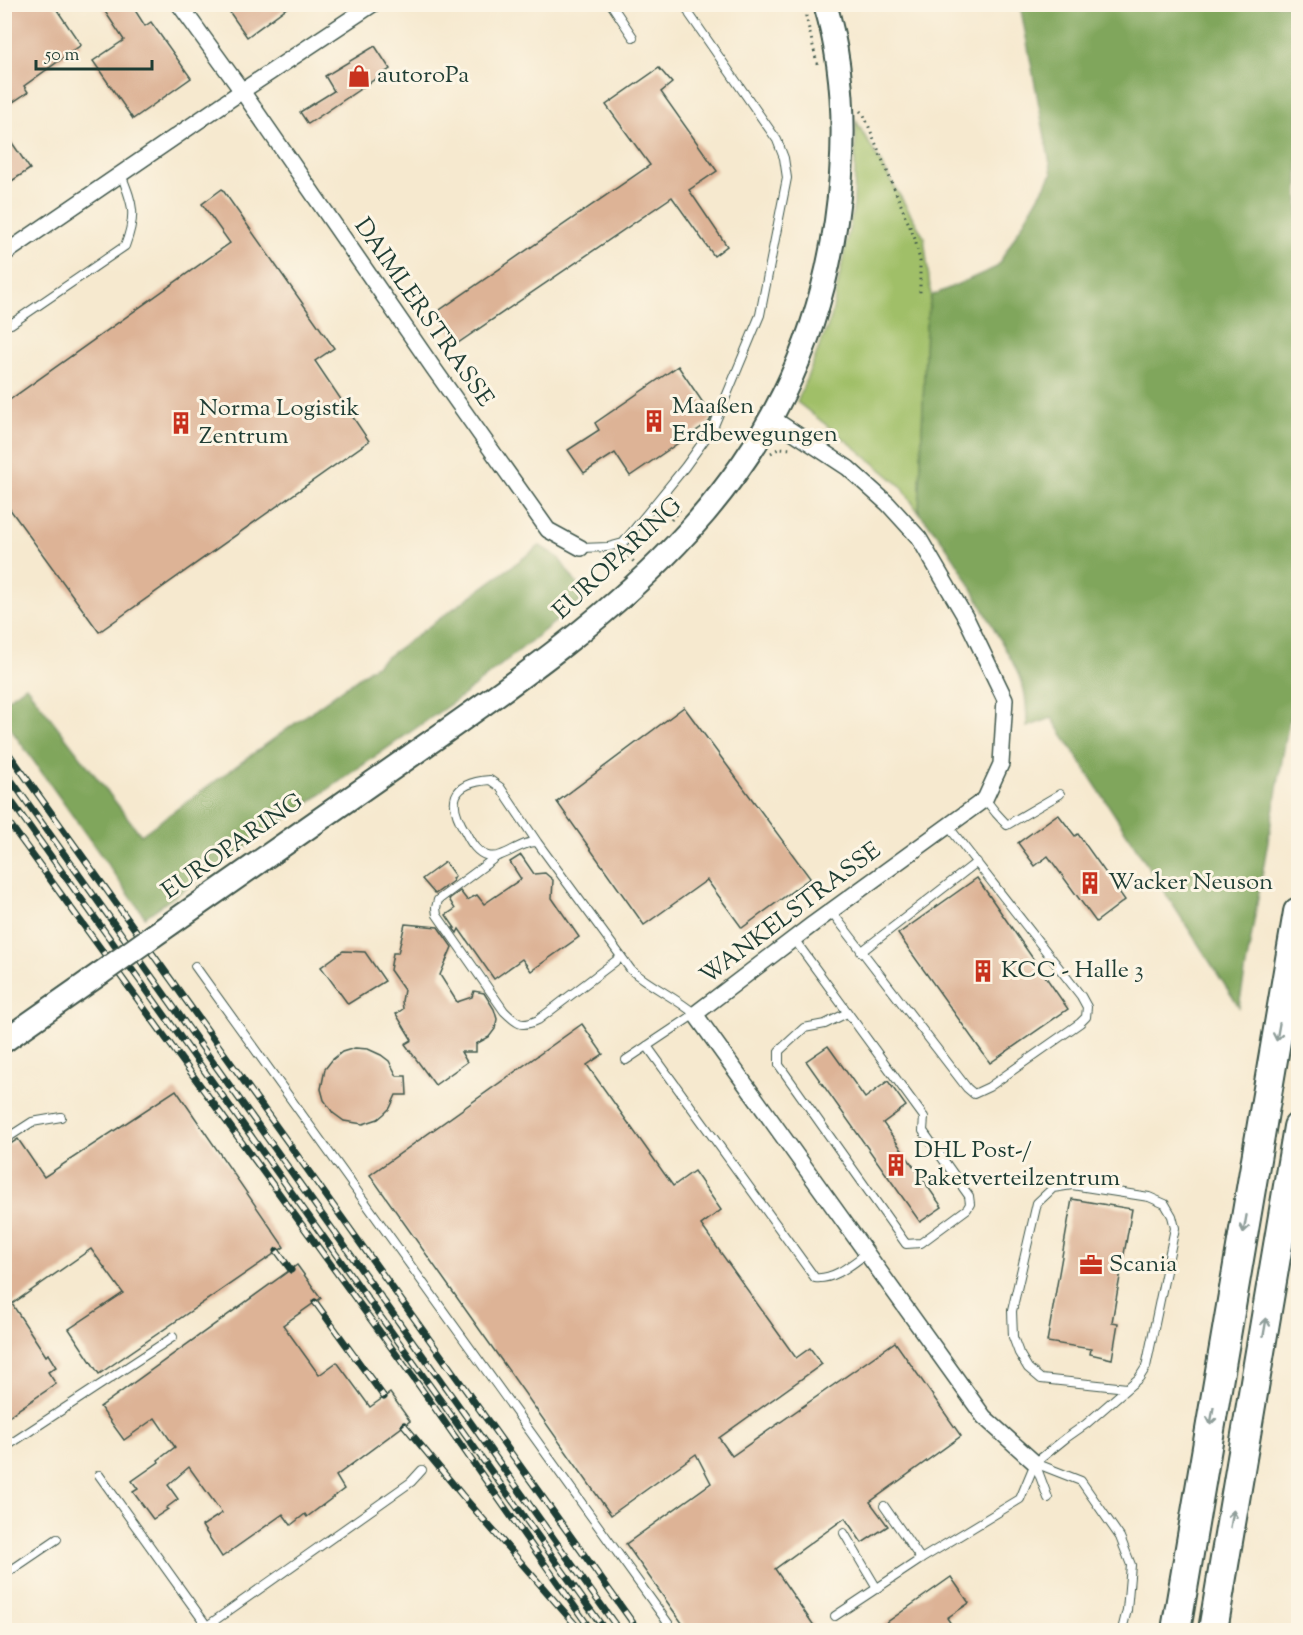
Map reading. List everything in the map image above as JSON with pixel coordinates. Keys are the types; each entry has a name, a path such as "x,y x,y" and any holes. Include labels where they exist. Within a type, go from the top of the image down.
{"highway":[{"path":"1176,1630 1299,912"},
{"path":"1213,1630 1299,1128"}],"street":[{"name":"DAIMLERSTRASSE","path":"178,4 242,91 548,530 581,548"},
{"path":"4,254 373,4"},
{"name":"EUROPARING","path":"4,1041 474,712 596,620 638,584 704,516 735,475 772,418 804,346 831,257 841,178 840,94 835,45 825,4"},
{"path":"772,418 848,468 888,504 919,538 967,620 1005,699 1000,764 985,799"},
{"name":"WANKELSTRASSE","path":"985,799 695,1014 984,1417 1035,1463"}],"lane":[{"path":"611,4 633,37"},
{"path":"581,548 608,547 622,543 685,467 713,428 760,315 787,178 784,158 777,140 690,15 685,4"},
{"path":"4,326 12,324 125,246 133,226 132,204 121,174"},
{"path":"496,857 477,851 457,820 453,807 455,798 464,786 476,781 490,780 500,787 537,842 631,970 648,984 680,1002 695,1014 626,1060"},
{"path":"985,799 1007,825 1060,794"},
{"path":"831,911 967,1088 974,1094 989,1087 1080,1023 1086,1017 1087,1007 1081,996 948,826"},
{"path":"537,842 530,841 496,857 438,900 436,908 437,915 504,1011 514,1022 528,1024 538,1020 621,957"},
{"path":"861,952 977,862"},
{"path":"794,939 924,1117 923,1131 969,1196 970,1204 967,1209 921,1243 906,1244 779,1065 779,1051 804,1028 825,1024 847,1013"},
{"path":"195,966 673,1630"},
{"path":"647,1046 815,1278 824,1279 867,1253"},
{"path":"4,1140 32,1122 61,1117"},
{"path":"835,1616 921,1558 1020,1499 1035,1463 1086,1424 1139,1378 1146,1367 1175,1228 1172,1216 1165,1204 1149,1197 1072,1185 1053,1188 1037,1203 1012,1311 1013,1337 1028,1368 1041,1378 1127,1388"},
{"path":"4,1448 173,1337"},
{"path":"1035,1463 1048,1498"},
{"path":"1035,1463 1081,1481 1120,1537 1131,1565 1127,1610 1122,1630"},
{"path":"99,1476 203,1628 411,1482 422,1470"},
{"path":"884,1506 921,1558"},
{"path":"844,1533 876,1587"},
{"path":"4,1575 57,1539"}],"path":[{"path":"803,4 820,78"},
{"path":"840,94 864,115 915,239 920,261 920,296"}],"green space":[{"path":"1020,5 1298,5 1298,669 1239,1007 1052,718 1027,727 1025,695 1016,668 961,570 942,541 919,513 926,326 931,296 997,267 1052,174"},
{"path":"856,121 924,237 931,296 926,326 919,513 902,487 797,402 831,318 854,205"},
{"path":"540,546 558,557 586,597 462,696 145,917 5,721 5,701 26,686 141,835"}],"building":[{"path":"4,4 53,4 81,45 24,86 28,92 4,108"},
{"path":"100,4 131,4 145,26 151,22 191,78 133,119 93,61 124,40"},
{"path":"224,4 292,4 247,37"},
{"path":"375,46 390,69 308,124 300,112 334,91 325,76"},
{"path":"659,68 672,83 661,92 717,171 689,190 727,246 714,256 672,197 458,343 437,312 650,165 606,105"},
{"path":"4,131 30,169 4,186"},
{"name":"Norma Logistik Zentrum","path":"222,189 334,348 315,361 369,441 99,632 4,501 4,404 230,243 202,204"},
{"name":"Maaßen Erdbewegungen","path":"678,366 712,416 709,422 630,476 615,453 584,473 568,450 599,430 595,423"},
{"path":"684,707 810,878 742,928 707,880 644,925 557,802"},
{"name":"Wacker Neuson","path":"1058,814 1075,836 1078,834 1125,900 1096,922 1048,856 1035,866 1018,843"},
{"path":"521,855 534,874 545,873 553,880 552,898 579,937 531,971 522,959 494,979 459,929 457,933 453,928 455,928 446,915 455,909 449,899 460,891 467,900 477,895 484,904 521,879 510,862"},
{"path":"445,862 455,876 452,878 453,881 435,894 422,879"},
{"name":"KCC - Halle 3","path":"977,878 1068,1009 990,1063 898,934"},
{"path":"405,924 438,927 452,947 440,975 457,1002 472,997 474,991 484,993 497,1019 495,1029 489,1037 476,1044 476,1052 461,1052 467,1062 435,1085 405,1044 412,1040 396,1014 403,1009 404,990 390,970 393,953 398,953"},
{"path":"343,951 365,952 385,981 348,1004 321,967"},
{"path":"582,1024 603,1054 587,1065 673,1186 694,1171 721,1210 701,1225 796,1358 810,1348 822,1364 719,1438 732,1456 895,1342 961,1436 870,1502 888,1526 862,1543 845,1518 775,1569 817,1630 687,1630 626,1544 711,1483 696,1454 611,1515 370,1175"},
{"name":"DHL Post-/ Paketverteilzentrum","path":"828,1046 865,1098 888,1081 906,1106 883,1123 942,1207 920,1222 806,1061"},
{"path":"355,1048 368,1049 381,1055 389,1061 397,1076 406,1076 407,1095 396,1095 390,1108 384,1114 378,1119 363,1124 344,1121 333,1113 324,1100 321,1089 325,1069 332,1060 342,1052"},
{"path":"176,1090 284,1247 99,1374 69,1329 123,1293 91,1249 12,1304 46,1356 48,1354 56,1367 48,1372 56,1384 4,1419 4,1148 18,1139 44,1177"},
{"name":"Scania","path":"1072,1199 1132,1209 1112,1322 1118,1323 1112,1359 1090,1354 1091,1349 1047,1342"},
{"path":"297,1265 321,1298 283,1325 319,1375 337,1362 370,1407 390,1393 410,1421 336,1476 344,1489 307,1517 305,1514 291,1525 283,1514 222,1557 202,1526 222,1513 189,1467 168,1485 178,1499 153,1519 133,1492 138,1489 132,1481 159,1462 158,1460 175,1447 155,1418 124,1440 100,1407"},
{"path":"951,1577 969,1603 947,1618 955,1630 876,1630"}],"railway":[{"path":"4,747 638,1630"},
{"path":"4,770 619,1630"},
{"path":"4,791 605,1630"},
{"path":"4,816 420,1387 591,1630"},
{"path":"277,1251 291,1270"},
{"path":"315,1302 384,1397"},
{"path":"404,1425 580,1630"}],"place":[{"name":"autoroPa","path":"359,76"},
{"name":"Maaßen Erdbewegungen","path":"654,421"},
{"name":"Norma Logistik Zentrum","path":"181,423"},
{"name":"Wacker Neuson","path":"1090,883"},
{"name":"KCC - Halle 3","path":"983,971"},
{"name":"DHL Post-/ Paketverteilzentrum","path":"896,1165"},
{"name":"Scania","path":"1091,1265"}]}
